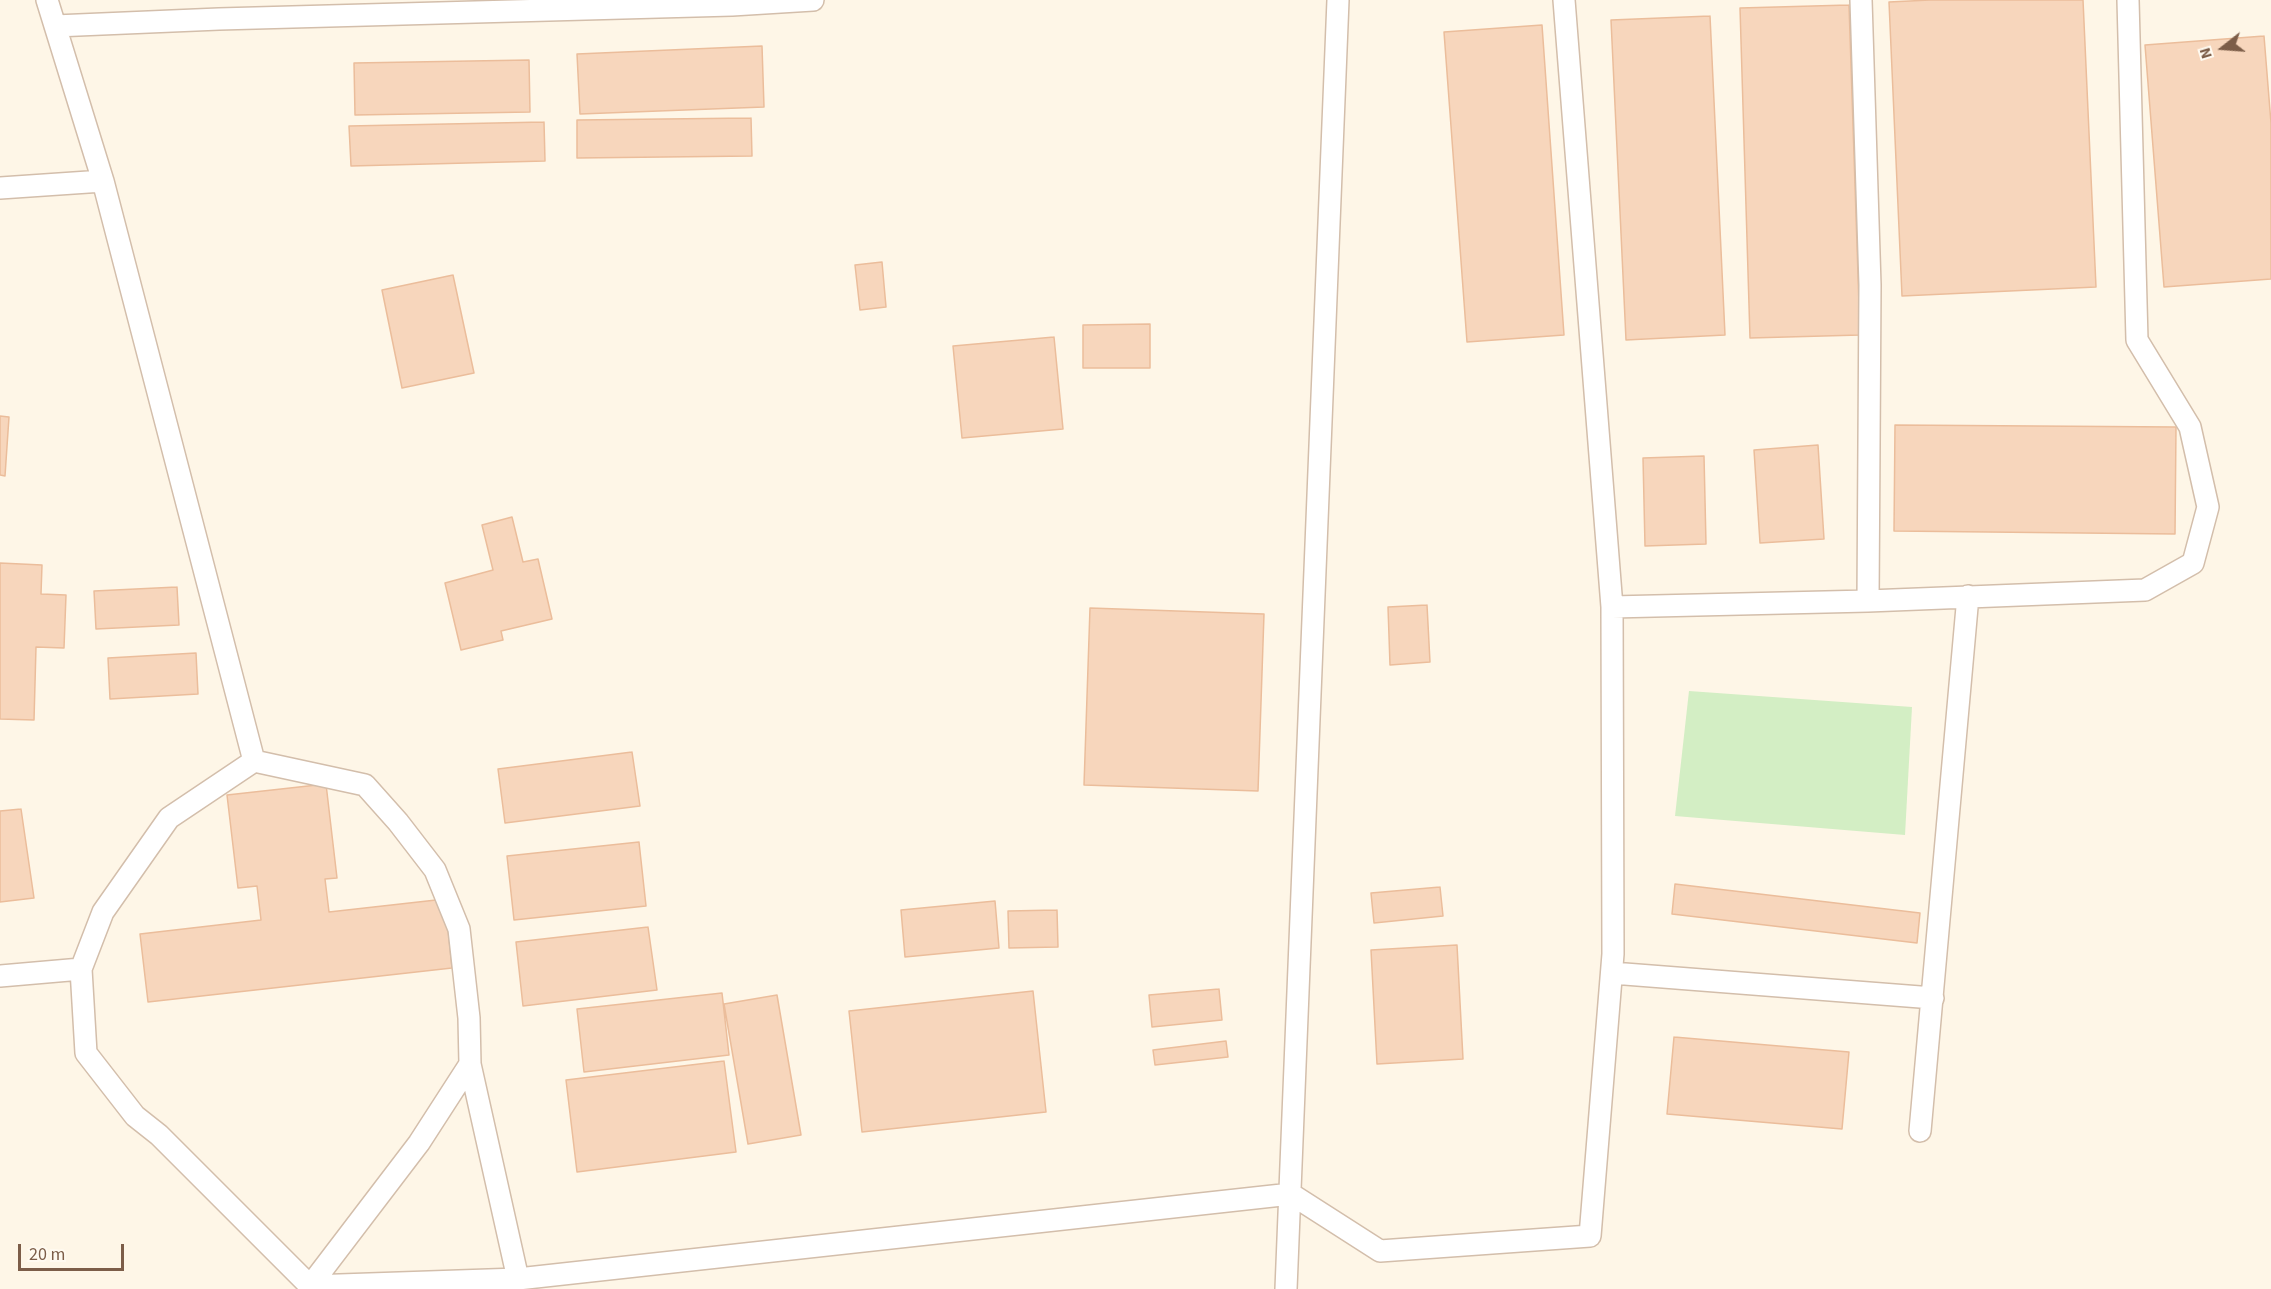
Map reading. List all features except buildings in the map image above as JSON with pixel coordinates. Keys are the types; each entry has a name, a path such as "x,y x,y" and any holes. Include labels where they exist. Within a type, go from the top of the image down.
{"lane":[{"path":"47,0 103,181 254,761"},
{"path":"55,26 219,10 813,0"},
{"path":"1286,1289 1338,0"},
{"path":"518,1279 470,1064 469,1018 459,929 435,870 398,822 365,785 254,761 169,818 103,912 81,969 86,1053 135,1116 159,1135 310,1288 518,1279 1291,1194 1380,1251 1590,1236 1612,973 1612,607 1564,0"},
{"path":"1861,0 1870,285 1868,601"},
{"path":"1612,607 1868,601 2145,590 2193,563 2208,507 2190,427 2137,340 2128,0"},
{"path":"0,188 103,181"},
{"path":"1920,1131 1968,596"},
{"path":"0,976 81,969"},
{"path":"1612,973 1933,998"},
{"path":"310,1288 419,1143 470,1064"}],"green space":[{"path":"1689,691 1912,707 1905,835 1675,816"}]}
